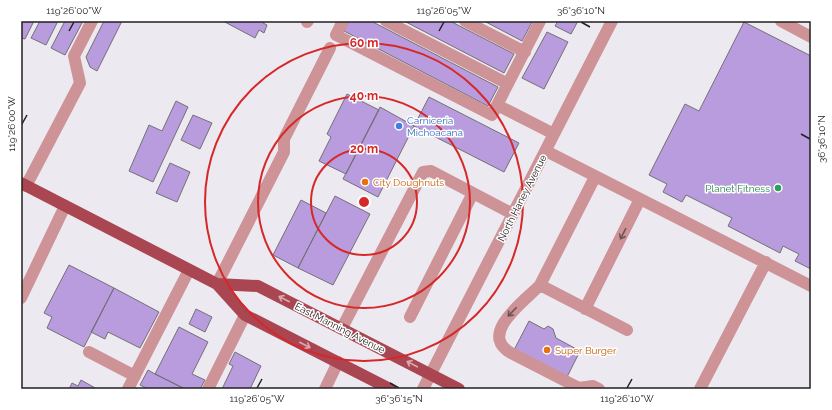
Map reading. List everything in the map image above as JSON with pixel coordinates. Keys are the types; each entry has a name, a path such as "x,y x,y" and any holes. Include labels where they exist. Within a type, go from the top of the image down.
{"main road":[{"name":"East Manning Avenue","path":"24,185 217,284 245,315 390,389"},
{"name":"East Manning Avenue","path":"217,284 258,286 459,389"}],"street":[{"path":"24,185 80,82 74,56 92,21"},
{"path":"343,21 336,34 492,115 540,21"},
{"path":"386,21 508,84"},
{"path":"465,21 525,52"},
{"name":"North Haney Avenue","path":"422,389 612,21"},
{"path":"781,21 811,37"},
{"path":"217,284 284,152 284,139 330,48"},
{"path":"497,105 554,134"},
{"path":"546,151 811,286"},
{"path":"342,328 420,174 427,170 431,171 513,214"},
{"path":"595,177 540,285 507,316 500,337 503,347 511,354 579,388 596,388"},
{"path":"410,317 473,193"},
{"path":"585,309 640,199"},
{"path":"21,298 65,206"},
{"path":"700,389 766,262"},
{"path":"128,389 189,270"},
{"path":"540,285 627,330"},
{"path":"208,389 245,315"},
{"path":"88,352 135,376"},
{"path":"325,389 338,362"}],"building":[{"path":"22,21 34,21 25,39 21,38"},
{"path":"40,21 58,21 46,45 31,38"},
{"path":"65,21 83,21 65,55 51,48"},
{"path":"104,21 122,21 97,71 90,67 86,57"},
{"path":"223,21 263,21 263,23 267,25 264,33 259,30 255,38"},
{"path":"349,21 371,21 498,87 488,106 344,31"},
{"path":"404,21 450,21 514,54 504,73"},
{"path":"484,21 530,21 532,22 522,41"},
{"path":"558,21 578,21 571,34 555,26"},
{"path":"744,22 811,56 811,269 795,261 799,254 783,246 780,253 728,226 732,218 686,195 682,202 663,192 667,184 649,175 685,104 699,111"},
{"path":"547,32 568,42 544,89 522,78"},
{"path":"347,94 379,110 346,174 319,161 331,137 327,134"},
{"path":"429,97 519,143 504,172 414,126"},
{"path":"176,101 188,107 153,182 129,171 149,125 162,131"},
{"path":"380,107 414,126 378,197 343,179"},
{"path":"193,115 212,123 200,149 181,140"},
{"path":"170,163 190,172 177,202 156,193"},
{"path":"335,196 370,214 333,285 298,268"},
{"path":"301,200 326,213 298,268 273,255"},
{"path":"69,265 114,288 84,347 47,328 52,317 44,313"},
{"path":"114,288 159,312 140,348 108,332 105,339 91,332"},
{"path":"196,309 212,317 205,332 189,324"},
{"path":"529,321 544,329 548,326 553,329 556,338 580,351 567,377 514,350"},
{"path":"179,327 208,342 192,374 205,380 200,389 185,389 155,374"},
{"path":"235,352 261,366 250,389 222,389 233,366 229,364"},
{"path":"148,370 185,389 148,389 140,385"},
{"path":"81,380 97,389 69,389 72,383 78,386"}],"place":[{"name":"Carniceria Michoacana","path":"399,126"},
{"name":"City Doughnuts","path":"365,182"},
{"name":"Planet Fitness","path":"778,188"},
{"name":"Super Burger","path":"547,350"}]}
